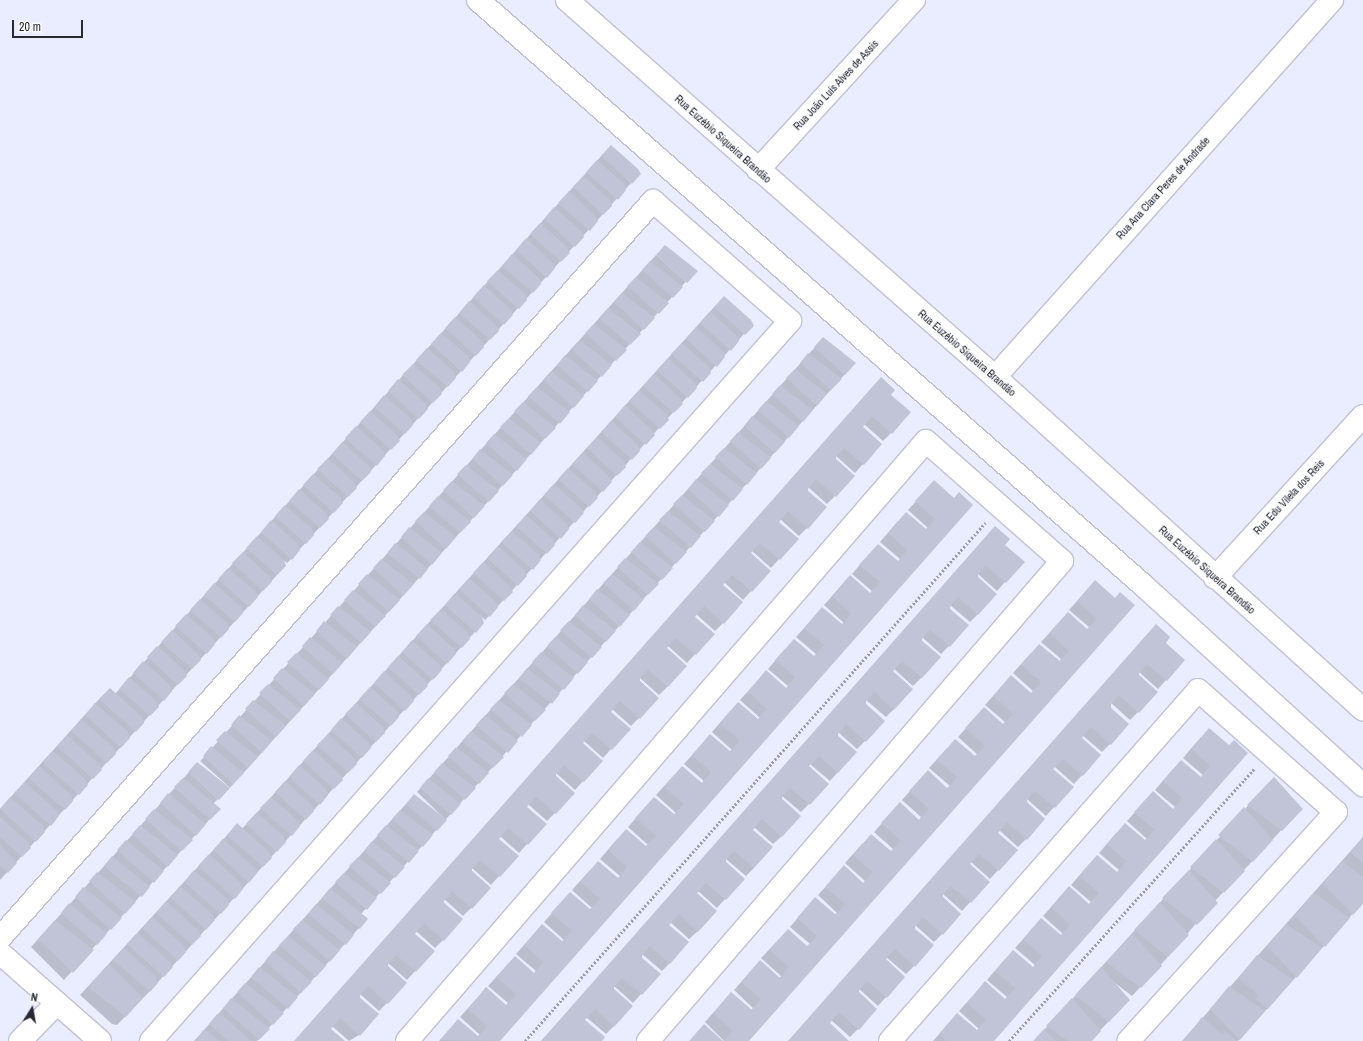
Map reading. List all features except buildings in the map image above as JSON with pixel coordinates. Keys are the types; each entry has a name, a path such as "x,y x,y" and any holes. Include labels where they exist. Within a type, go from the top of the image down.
{"street":[{"path":"478,0 1144,586 1363,785"},
{"name":"Rua Euzébio Siqueira Brandão","path":"567,0 758,170 995,377 1215,578 1363,710"},
{"name":"Rua João Luís Alves de Assis","path":"758,170 914,0"},
{"name":"Rua Ana Clara Peres de Andrade","path":"995,377 1332,0"},
{"path":"0,938 653,201 790,321 151,1041"},
{"name":"Rua Edu Vilela dos Reis","path":"1215,578 1363,416"},
{"path":"407,1041 926,442 1062,561 648,1041"},
{"path":"890,1041 1198,690 1336,812 1128,1041"},
{"path":"0,953 100,1041"},
{"path":"20,1041 57,1003"}],"path":[{"path":"525,1041 1000,506"},
{"path":"1009,1041 1268,752"}]}
